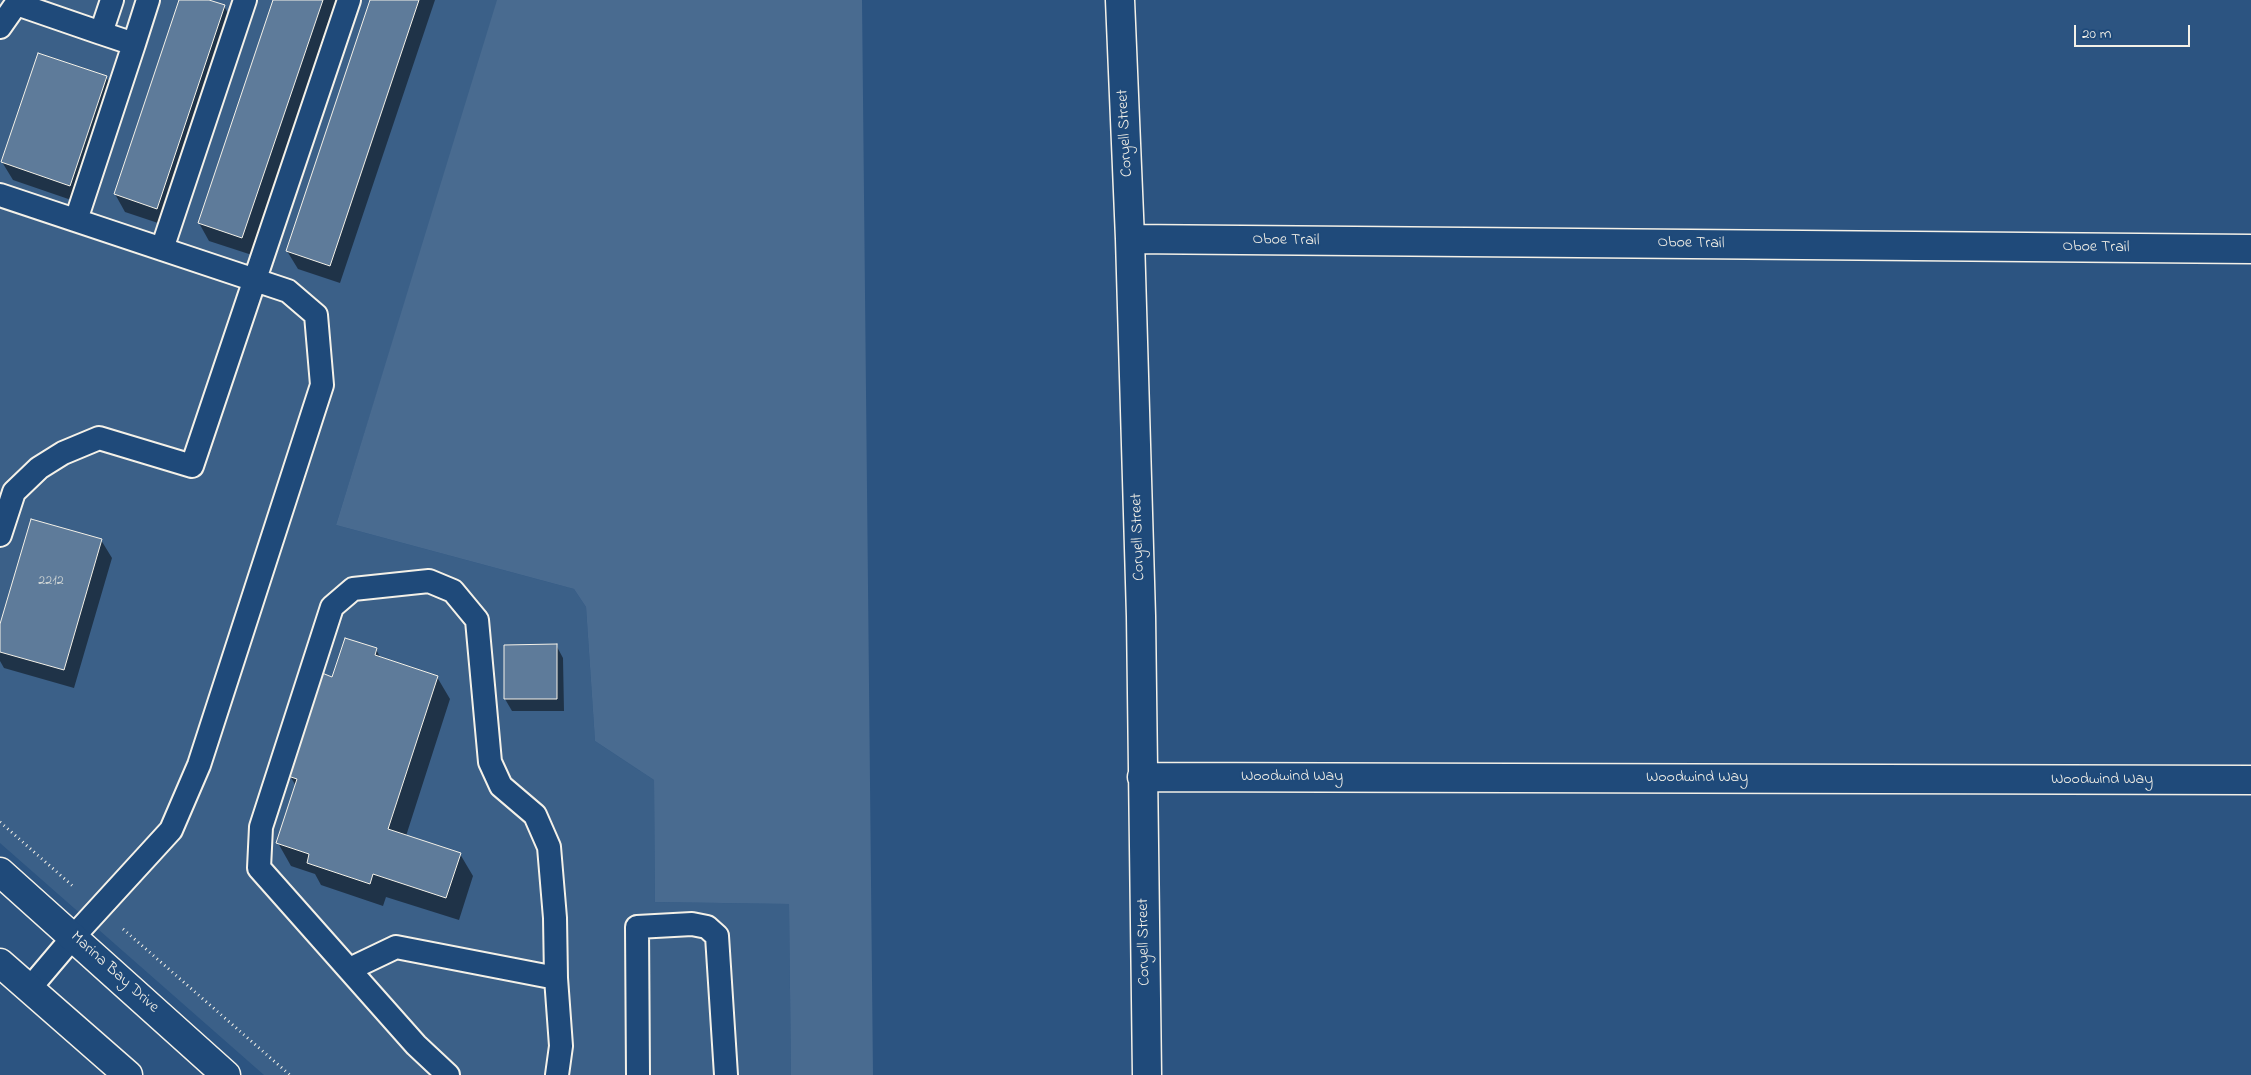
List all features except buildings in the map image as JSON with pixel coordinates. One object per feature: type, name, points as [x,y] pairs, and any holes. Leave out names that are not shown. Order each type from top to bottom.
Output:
[{"type":"street","name":"Coryell Street","points":[[1120,0],[1130,239],[1141,616],[1147,1075]]},
{"type":"street","name":"Oboe Trail","points":[[1130,239],[2251,250]]},
{"type":"street","name":"Woodwind Way","points":[[1142,777],[2251,780]]},
{"type":"street","name":"Marina Bay Drive","points":[[0,872],[74,936],[226,1075]]},
{"type":"street","points":[[0,963],[128,1075]]},
{"type":"lane","points":[[100,33],[112,0]]},
{"type":"lane","points":[[76,220],[148,0]]},
{"type":"lane","points":[[162,249],[245,0]]},
{"type":"lane","points":[[0,535],[14,492],[39,468],[63,453],[99,438],[192,466],[349,0]]},
{"type":"lane","points":[[0,28],[18,2],[134,44]]},
{"type":"lane","points":[[0,195],[288,291],[316,316],[322,385],[199,765],[171,830],[98,909],[30,988]]},
{"type":"lane","points":[[448,1075],[416,1045],[259,868],[261,827],[332,607],[353,588],[429,581],[453,591],[477,620],[490,762],[501,786],[535,815],[549,847],[555,918],[556,978],[561,1046],[557,1075]]},
{"type":"lane","points":[[638,1075],[637,927],[692,924],[707,927],[718,936],[726,1075]]},
{"type":"lane","points":[[350,969],[396,947],[556,978]]},
{"type":"path","points":[[0,822],[290,1075]]},
{"type":"shaded area","points":[[0,0],[499,0],[336,525],[574,589],[586,607],[595,741],[654,780],[655,902],[789,904],[791,1075],[264,1075],[0,843]]},
{"type":"shaded area","points":[[497,0],[862,0],[873,1075],[791,1075],[789,904],[655,902],[654,780],[595,741],[586,607],[574,589],[336,525]]}]
